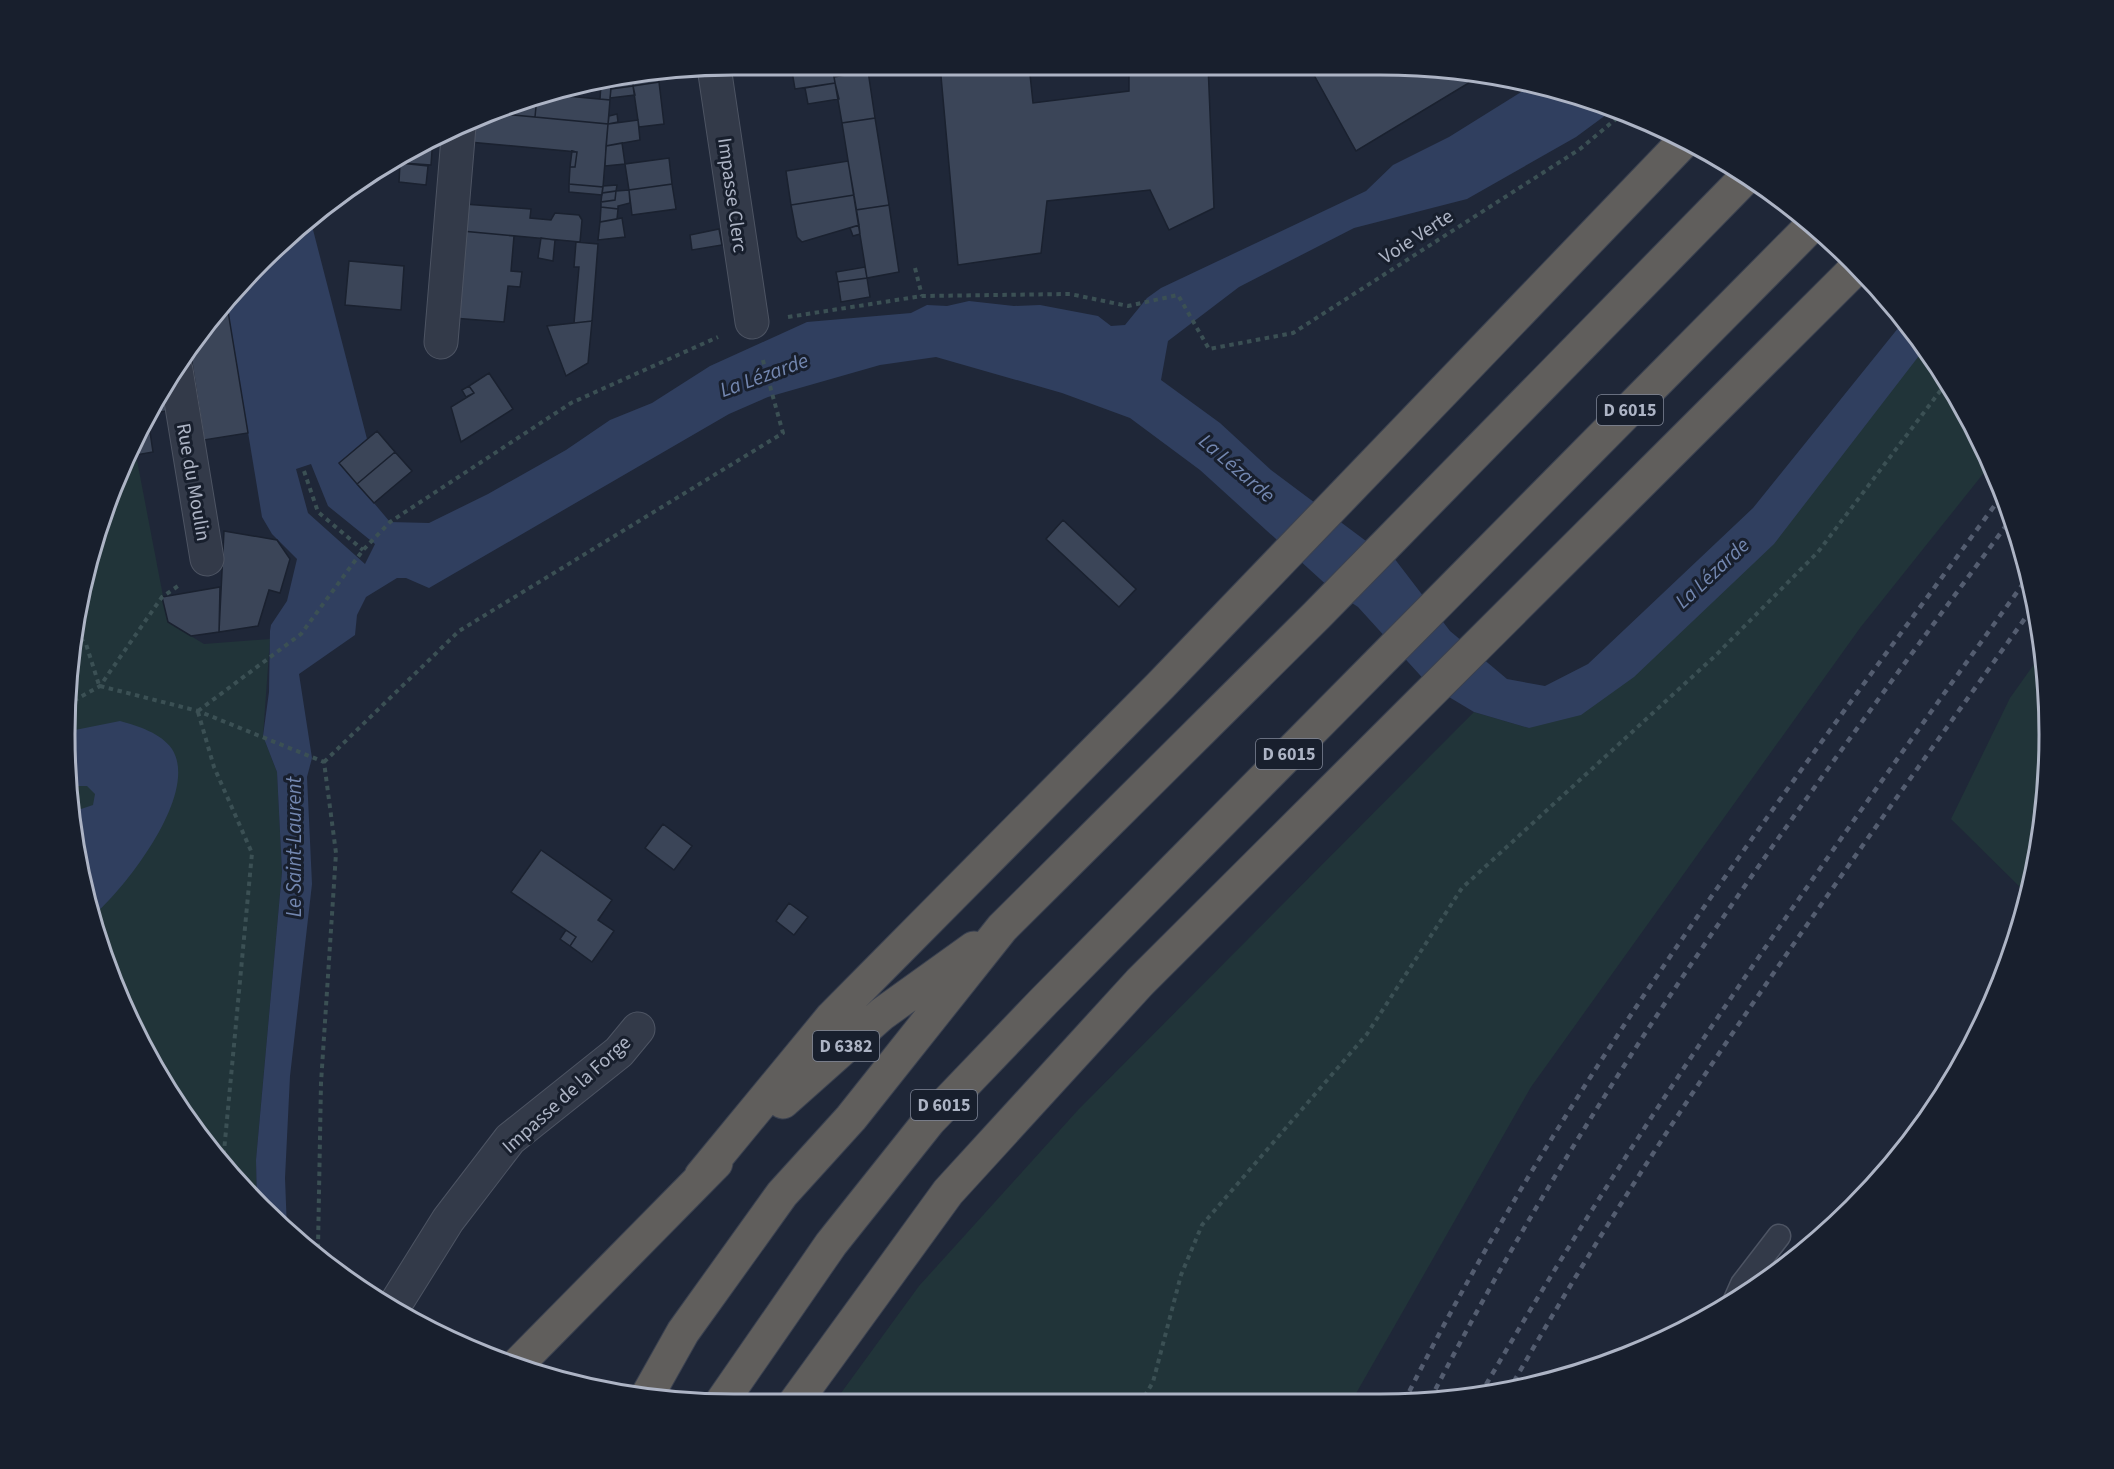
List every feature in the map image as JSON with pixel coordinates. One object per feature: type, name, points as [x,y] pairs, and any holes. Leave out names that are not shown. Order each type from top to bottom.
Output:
[{"type":"highway","points":[[701,1176],[832,1017],[1346,493],[1678,147]]},
{"type":"highway","name":"D 6015","points":[[651,1388],[683,1332],[782,1194],[851,1118],[1002,928],[1317,615],[1740,183]]},
{"type":"highway","name":"D 6015","points":[[727,1394],[831,1244],[929,1121],[1805,232]]},
{"type":"highway","points":[[801,1394],[948,1192],[1140,982],[1851,273]]},
{"type":"highway","name":"D 6382","points":[[523,1359],[701,1176],[882,1014],[1002,928]]},
{"type":"street","name":"Impasse Clerc","points":[[715,75],[752,322]]},
{"type":"street","points":[[441,342],[458,136]]},
{"type":"street","name":"Rue du Moulin","points":[[178,381],[207,559]]},
{"type":"street","name":"Impasse de la Forge","points":[[397,1301],[448,1220],[510,1139],[619,1052],[638,1029]]},
{"type":"lane","points":[[1741,1286],[1779,1236]]},
{"type":"path","name":"Voie Verte","points":[[1178,295],[1209,349],[1293,333],[1580,149],[1615,119]]},
{"type":"path","points":[[915,268],[922,296]]},
{"type":"path","points":[[324,762],[459,631],[783,432],[752,322]]},
{"type":"path","points":[[1146,1394],[1153,1382],[1181,1275],[1202,1225],[1367,1034],[1462,888],[1715,656],[1818,552],[1941,389]]},
{"type":"path","points":[[304,471],[318,512],[363,550]]},
{"type":"path","points":[[198,711],[301,634],[363,550],[390,522]]},
{"type":"path","points":[[76,700],[100,686],[162,597],[204,570],[207,559]]},
{"type":"path","points":[[82,640],[86,644],[100,686]]},
{"type":"path","points":[[100,686],[198,711],[324,762]]},
{"type":"path","points":[[198,711],[214,767],[252,853],[224,1151]]},
{"type":"path","points":[[318,1245],[321,1083],[336,853],[324,762]]},
{"type":"green space","points":[[1917,353],[1951,405],[1984,472],[1860,628],[1531,1087],[1356,1394],[840,1394],[919,1286],[1078,1110],[1474,712],[1529,728]]},
{"type":"green space","points":[[136,457],[168,622],[204,644],[270,639],[263,736],[277,772],[282,872],[256,1160],[257,1188],[211,1136],[163,1064],[125,987],[97,905],[88,863],[76,778],[76,691],[81,648],[97,564],[125,482]]},
{"type":"green space","points":[[2035,663],[2038,691],[2038,778],[2021,888],[1951,819],[2010,698]]},
{"type":"water","points":[[1523,91],[1550,97],[1605,115],[1576,137],[1467,199],[1354,228],[1239,287],[1168,341],[1161,380],[1220,423],[1271,470],[1374,547],[1394,558],[1450,631],[1507,679],[1545,686],[1588,664],[1753,508],[1898,328],[1919,356],[1774,544],[1634,677],[1581,715],[1529,728],[1474,712],[1429,685],[1358,607],[1331,589],[1200,470],[1130,418],[1062,393],[936,357],[880,365],[768,397],[729,414],[429,588],[406,578],[397,578],[366,597],[357,615],[355,635],[299,674],[312,758],[307,777],[312,884],[290,1076],[285,1178],[287,1218],[268,1201],[257,1188],[256,1160],[282,872],[277,772],[263,736],[269,692],[271,625],[287,601],[297,559],[272,534],[262,517],[228,313],[268,268],[313,228],[367,439],[340,463],[390,522],[429,523],[488,494],[566,450],[610,420],[652,403],[710,366],[807,322],[911,313],[927,305],[947,306],[969,301],[1014,306],[1040,305],[1098,316],[1111,326],[1125,325],[1147,298],[1161,288],[1366,191],[1393,165],[1449,137]],"holes":[[[311,464],[328,506],[375,544],[365,564],[308,513],[296,469]]]},
{"type":"water","points":[[120,721],[141,728],[167,743],[172,749],[178,768],[176,790],[156,838],[124,883],[99,911],[80,809],[93,805],[95,794],[87,786],[77,786],[75,730]]},
{"type":"building","points":[[793,75],[834,75],[835,83],[795,89]]},
{"type":"building","points":[[869,75],[875,118],[842,123],[834,77]]},
{"type":"building","points":[[941,75],[1030,75],[1033,103],[1129,91],[1129,75],[1208,75],[1214,208],[1169,230],[1150,190],[1047,201],[1041,253],[958,265]]},
{"type":"building","points":[[1314,75],[1423,76],[1471,82],[1356,151]]},
{"type":"building","points":[[659,80],[659,82],[633,86],[633,84]]},
{"type":"building","points":[[659,82],[664,124],[639,127],[633,86]]},
{"type":"building","points":[[835,83],[839,99],[808,104],[805,88]]},
{"type":"building","points":[[633,84],[633,86],[611,89],[611,87]]},
{"type":"building","points":[[633,86],[635,95],[610,98],[611,89]]},
{"type":"building","points":[[611,87],[610,100],[600,99],[601,89]]},
{"type":"building","points":[[564,97],[610,100],[608,124],[535,117],[536,106]]},
{"type":"building","points":[[536,106],[535,117],[510,115]]},
{"type":"building","points":[[617,114],[618,122],[608,124],[609,116]]},
{"type":"building","points":[[510,115],[608,124],[603,187],[569,184],[570,167],[575,167],[577,152],[469,142],[470,130]]},
{"type":"building","points":[[875,118],[889,205],[856,210],[842,123]]},
{"type":"building","points":[[638,120],[640,140],[606,146],[608,124]]},
{"type":"building","points":[[622,143],[625,164],[605,166],[606,146]]},
{"type":"building","points":[[432,149],[431,165],[405,163]]},
{"type":"building","points":[[572,151],[577,152],[575,167],[570,167]]},
{"type":"building","points":[[669,158],[672,184],[629,190],[625,164]]},
{"type":"building","points":[[848,161],[854,195],[791,205],[786,171]]},
{"type":"building","points":[[404,163],[428,166],[426,185],[399,182],[400,166]]},
{"type":"building","points":[[569,184],[603,187],[602,195],[569,192]]},
{"type":"building","points":[[672,184],[676,209],[632,215],[629,190]]},
{"type":"building","points":[[617,185],[616,191],[602,193],[603,186]]},
{"type":"building","points":[[629,190],[630,203],[618,206],[618,209],[601,207],[601,202],[615,200],[616,191]]},
{"type":"building","points":[[616,191],[615,200],[601,202],[602,193]]},
{"type":"building","points":[[854,195],[859,225],[802,242],[797,237],[791,205]]},
{"type":"building","points":[[464,204],[531,209],[530,218],[551,220],[555,213],[579,215],[582,220],[580,242],[462,231]]},
{"type":"building","points":[[889,205],[899,272],[867,278],[856,210]]},
{"type":"building","points":[[601,207],[618,209],[617,219],[600,222]]},
{"type":"building","points":[[622,218],[625,237],[598,240],[600,222]]},
{"type":"building","points":[[859,225],[860,234],[853,236],[850,228]]},
{"type":"building","points":[[719,229],[722,245],[692,250],[690,235]]},
{"type":"building","points":[[462,231],[514,236],[511,271],[522,272],[520,287],[508,286],[504,322],[453,318]]},
{"type":"building","points":[[541,238],[555,240],[553,261],[538,258]]},
{"type":"building","points":[[576,242],[598,244],[592,321],[574,323],[579,267],[574,267]]},
{"type":"building","points":[[349,261],[404,266],[401,310],[345,305]]},
{"type":"building","points":[[865,267],[867,278],[838,282],[836,272]]},
{"type":"building","points":[[867,278],[870,297],[841,302],[838,282]]},
{"type":"building","points":[[228,313],[248,433],[204,440],[192,360]]},
{"type":"building","points":[[592,321],[588,363],[566,376],[547,326]]},
{"type":"building","points":[[489,373],[513,409],[461,442],[451,407],[474,393],[469,386]]},
{"type":"building","points":[[469,386],[474,393],[466,397],[462,390]]},
{"type":"building","points":[[170,394],[173,410],[159,412]]},
{"type":"building","points":[[377,431],[395,452],[357,484],[339,463]]},
{"type":"building","points":[[149,432],[153,452],[138,455],[143,443]]},
{"type":"building","points":[[395,452],[412,471],[374,503],[357,484]]},
{"type":"building","points":[[1063,520],[1136,589],[1119,607],[1046,539]]},
{"type":"building","points":[[224,531],[277,540],[290,559],[280,593],[269,590],[258,626],[219,632]]},
{"type":"building","points":[[220,587],[219,632],[191,636],[168,622],[162,597]]},
{"type":"building","points":[[663,824],[692,846],[674,870],[645,848]]},
{"type":"building","points":[[541,850],[612,900],[598,920],[614,931],[592,962],[570,946],[576,937],[511,892]]},
{"type":"building","points":[[789,903],[808,917],[794,935],[776,921]]},
{"type":"building","points":[[566,930],[576,937],[570,946],[560,939]]},
{"type":"railway","points":[[1409,1393],[1468,1281],[1536,1164],[1609,1049],[1762,824],[1997,503]]},
{"type":"railway","points":[[1434,1392],[1493,1283],[1559,1169],[1629,1057],[1778,839],[2005,527]]},
{"type":"railway","points":[[1486,1385],[1608,1184],[1675,1081],[1814,878],[2022,586]]},
{"type":"railway","points":[[1515,1379],[1630,1189],[1695,1089],[1829,893],[2027,615]]},
{"type":"water label","name":"La Lézarde","points":[[764,375]]},
{"type":"water label","name":"La Lézarde","points":[[1237,468]]},
{"type":"water label","name":"La Lézarde","points":[[1712,573]]},
{"type":"water label","name":"Le Saint-Laurent","points":[[294,847]]}]
